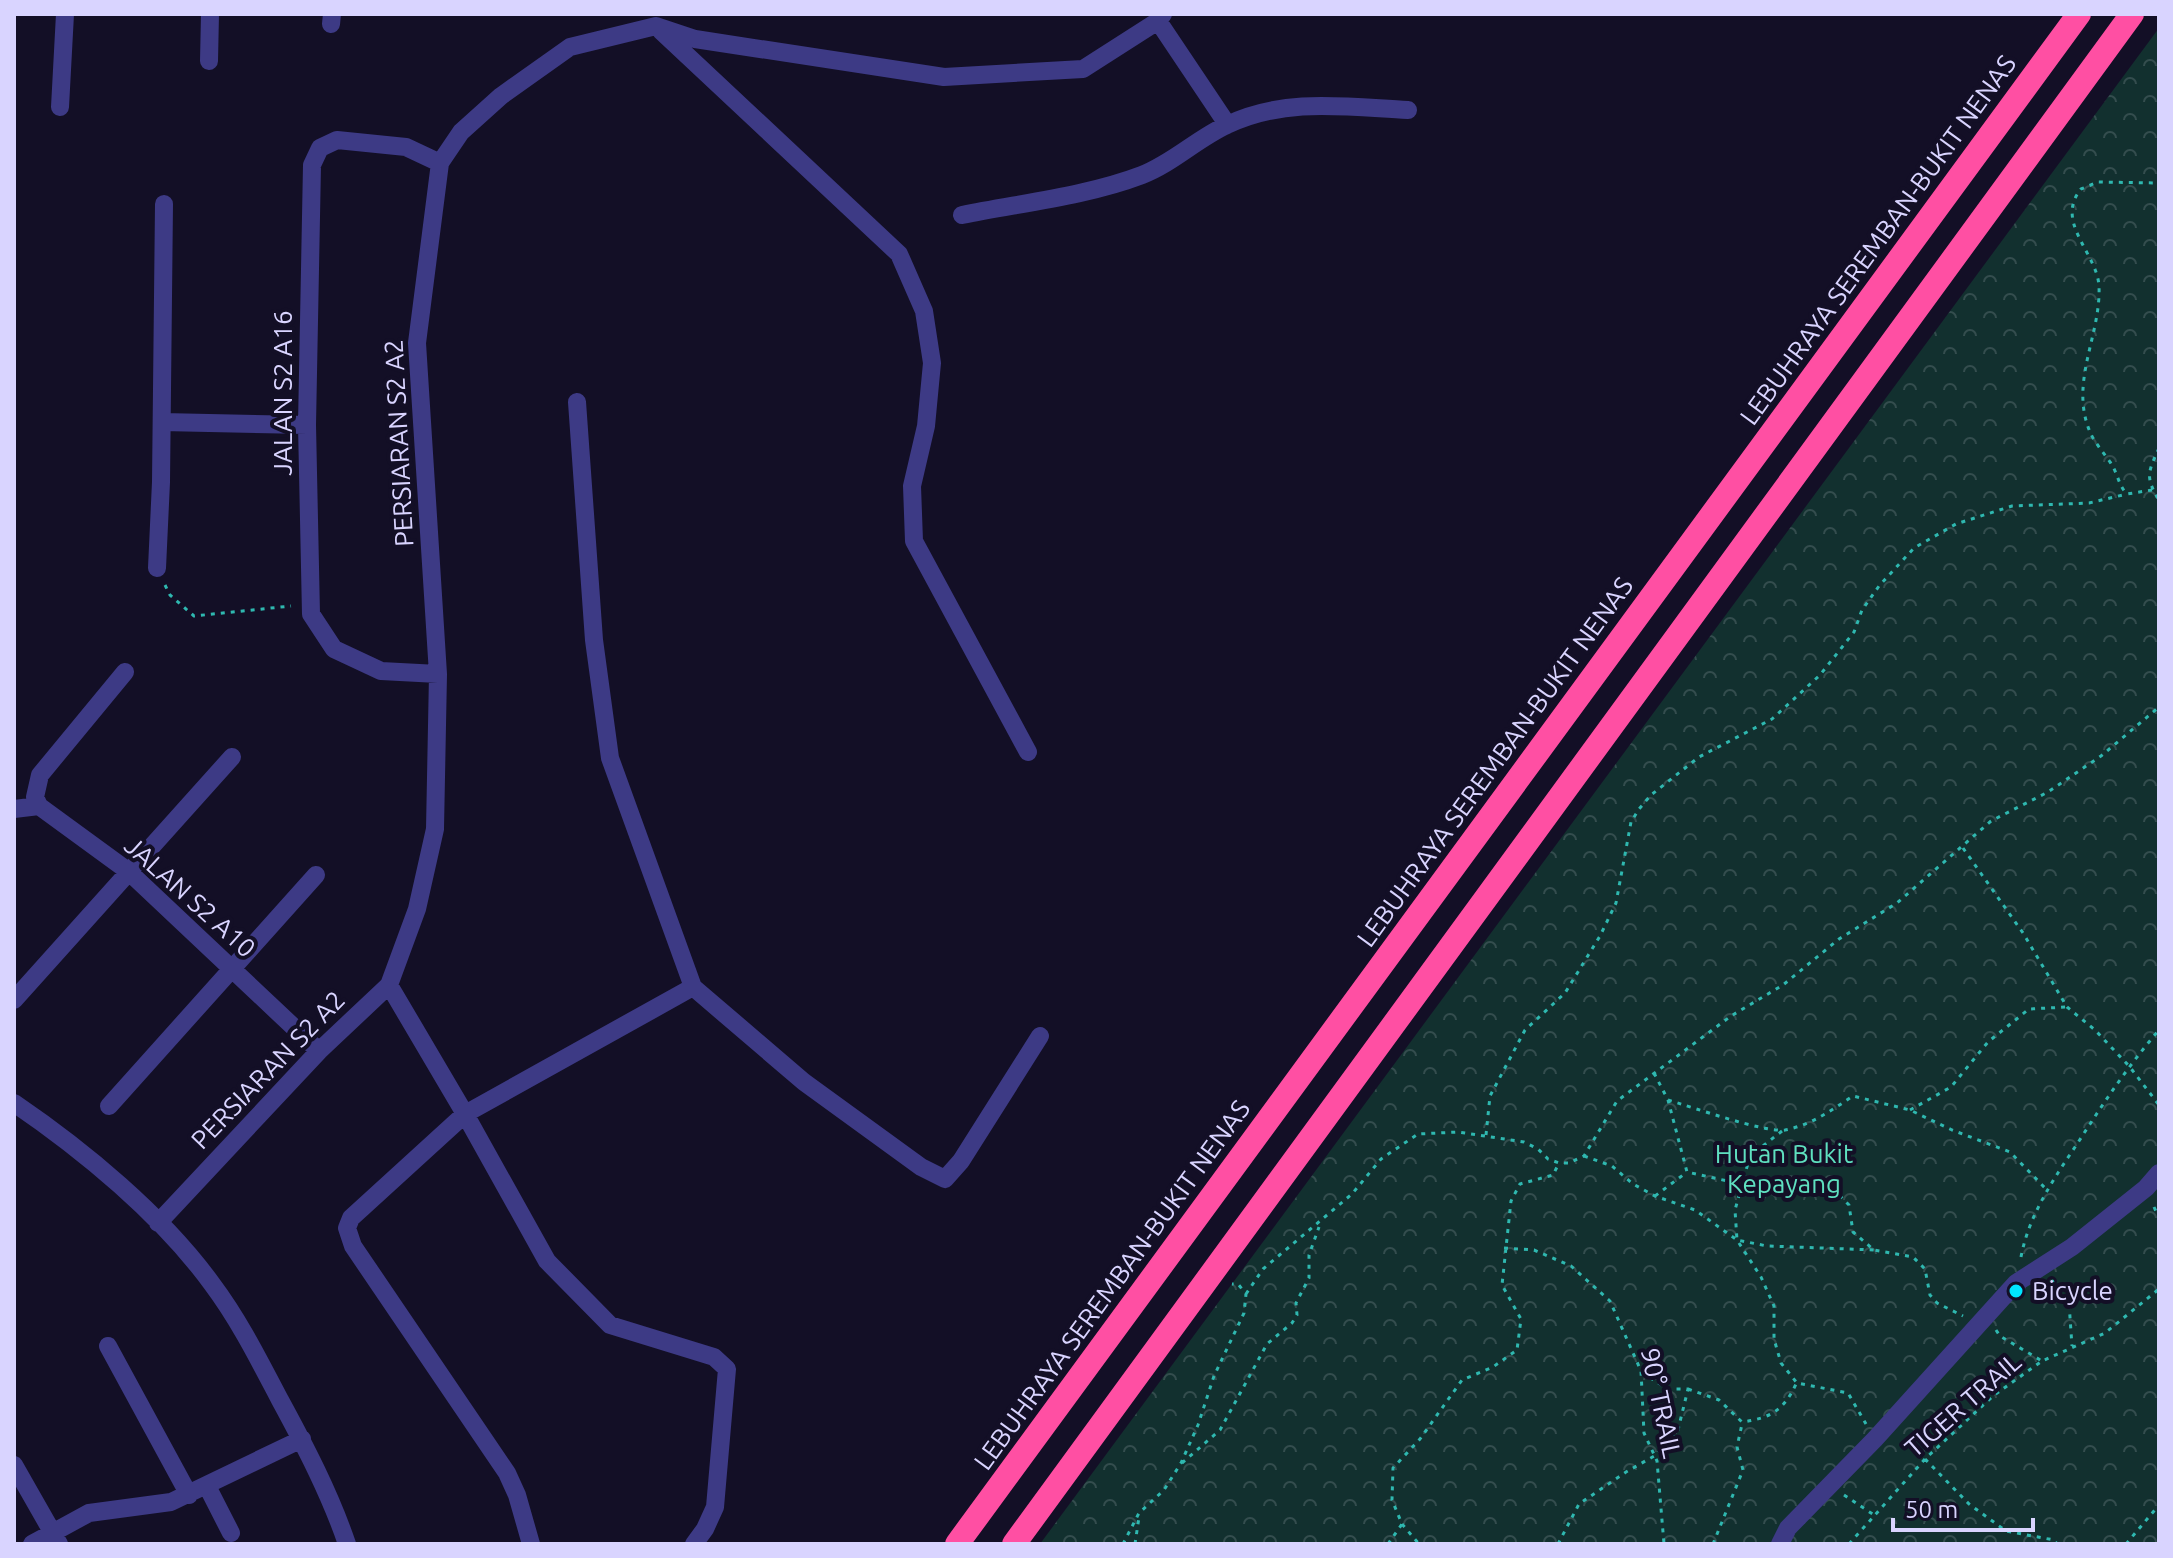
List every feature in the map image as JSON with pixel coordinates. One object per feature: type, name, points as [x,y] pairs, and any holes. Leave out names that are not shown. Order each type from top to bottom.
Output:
[{"type":"highway","name":"LEBUHRAYA SEREMBAN-BUKIT NENAS","points":[[957,1544],[2079,14]]},
{"type":"highway","points":[[1014,1544],[2132,14]]},
{"type":"street","points":[[60,107],[65,14]]},
{"type":"street","points":[[209,61],[210,14]]},
{"type":"street","points":[[656,26],[695,39],[944,77],[1083,69],[1160,17],[1227,124]]},
{"type":"street","points":[[656,26],[899,254],[924,311],[932,363],[926,426],[912,486],[914,541],[1028,752]]},
{"type":"street","name":"PERSIARAN S2 A2","points":[[158,1223],[319,1051],[389,985],[417,909],[435,829],[438,674],[417,343],[440,163],[461,132],[501,96],[570,47],[656,26]]},
{"type":"street","points":[[962,215],[1126,181],[1146,174],[1227,124],[1279,108],[1300,104],[1408,110]]},
{"type":"street","name":"JALAN S2 A16","points":[[438,674],[381,671],[334,649],[311,614],[307,425],[312,165],[320,148],[337,140],[406,147],[440,163]]},
{"type":"street","points":[[157,568],[164,204]]},
{"type":"street","points":[[577,402],[594,640],[610,758],[693,987],[804,1082],[921,1167],[945,1179],[961,1161],[1040,1036]]},
{"type":"street","points":[[162,422],[307,425]]},
{"type":"street","points":[[14,809],[39,806],[35,797],[40,775],[125,672]]},
{"type":"street","points":[[14,1000],[232,757]]},
{"type":"street","name":"JALAN S2 A10","points":[[39,806],[128,871],[319,1051]]},
{"type":"street","points":[[109,1106],[316,875]]},
{"type":"street","points":[[389,985],[547,1261],[610,1325],[714,1357],[727,1369],[715,1507],[694,1544]]},
{"type":"street","points":[[531,1544],[517,1495],[507,1473],[353,1246],[347,1228],[351,1218],[465,1114],[693,987]]},
{"type":"street","points":[[14,1103],[69,1141],[158,1223],[210,1281],[233,1314],[302,1439],[337,1513],[347,1544]]},
{"type":"street","points":[[1780,1544],[1788,1528],[1875,1439],[2016,1283],[2072,1247],[2159,1173]]},
{"type":"street","points":[[108,1346],[189,1495]]},
{"type":"street","points":[[32,1544],[56,1538],[89,1513],[171,1502],[189,1495],[302,1439]]},
{"type":"street","points":[[14,1465],[56,1538]]},
{"type":"street","points":[[207,1486],[231,1533]]},
{"type":"path","points":[[2127,494],[2121,488],[2114,467],[2090,433],[2081,397],[2099,288],[2097,270],[2073,227],[2072,210],[2081,189],[2098,182],[2159,183]]},
{"type":"path","points":[[2159,448],[2148,468],[2152,490],[2159,500]]},
{"type":"path","points":[[1486,1136],[1490,1096],[1525,1030],[1574,981],[1606,925],[1616,903],[1631,822],[1651,795],[1699,757],[1772,719],[1820,675],[1854,632],[1862,610],[1879,586],[1914,548],[1956,524],[2012,506],[2089,503],[2152,490]]},
{"type":"path","points":[[157,568],[170,595],[194,616],[311,604]]},
{"type":"path","points":[[1123,1544],[1139,1513],[1164,1490],[1181,1463],[1198,1425],[1214,1376],[1244,1313],[1246,1294],[1263,1269],[1352,1194],[1381,1159],[1418,1134],[1458,1132],[1524,1142],[1559,1163],[1569,1163],[1584,1156],[1617,1101],[1731,1016],[1783,985],[1839,939],[1897,903],[1991,821],[2048,792],[2101,756],[2159,707]]},
{"type":"path","points":[[1963,848],[2023,933],[2067,1007],[2095,1030],[2129,1066],[2159,1105]]},
{"type":"path","points":[[1910,1110],[1951,1087],[1988,1042],[2029,1009],[2067,1007]]},
{"type":"path","points":[[2016,1283],[2024,1238],[2047,1190],[2129,1066],[2159,1030]]},
{"type":"path","points":[[1654,1073],[1668,1100],[1687,1172]]},
{"type":"path","points":[[1737,1240],[1735,1210],[1750,1156],[1782,1131],[1813,1121],[1853,1096],[1910,1110],[2010,1152],[2047,1190]]},
{"type":"path","points":[[1668,1100],[1782,1131]]},
{"type":"path","points":[[1584,1156],[1612,1166],[1633,1184],[1655,1196],[1695,1210],[1737,1240],[1761,1277],[1774,1306],[1774,1339],[1781,1363],[1797,1383],[1848,1393],[1875,1439]]},
{"type":"path","points":[[1419,1544],[1402,1524],[1392,1500],[1393,1468],[1420,1439],[1462,1380],[1493,1367],[1517,1350],[1521,1319],[1502,1285],[1511,1201],[1520,1184],[1553,1175],[1559,1163]]},
{"type":"path","points":[[1655,1196],[1687,1172],[1742,1183],[1837,1193],[1849,1205],[1853,1232],[1874,1250]]},
{"type":"path","points":[[1181,1463],[1220,1430],[1267,1344],[1297,1315],[1296,1303],[1309,1278],[1309,1255],[1320,1223]]},
{"type":"path","points":[[1737,1240],[1767,1246],[1874,1250],[1913,1257],[1925,1269],[1930,1295],[1937,1303],[1982,1318],[2000,1336],[2042,1361]]},
{"type":"path","name":"90° TRAIL","points":[[1504,1248],[1534,1250],[1571,1266],[1610,1301],[1641,1371],[1644,1433],[1656,1455],[1664,1544]]},
{"type":"path","points":[[2042,1267],[2069,1303],[2072,1346]]},
{"type":"path","points":[[1223,1284],[1238,1284],[1246,1294]]},
{"type":"path","name":"TIGER TRAIL","points":[[1849,1544],[1925,1459],[1993,1396],[2042,1361],[2105,1333],[2159,1289]]},
{"type":"path","points":[[1641,1371],[1668,1389],[1688,1389],[1719,1400],[1742,1422]]},
{"type":"path","points":[[1742,1422],[1764,1419],[1788,1402],[1797,1383]]},
{"type":"path","points":[[1558,1544],[1579,1504],[1656,1455],[1677,1434],[1688,1389]]},
{"type":"path","points":[[1713,1544],[1743,1470],[1737,1447],[1742,1422]]},
{"type":"path","points":[[1925,1459],[1969,1504],[2006,1531],[2054,1540],[2057,1544]]},
{"type":"path","points":[[1828,1484],[1874,1515]]},
{"type":"path","points":[[2126,1544],[2159,1505]]},
{"type":"path","points":[[1135,1544],[1139,1513]]},
{"type":"path","points":[[1388,1544],[1402,1524]]},
{"type":"green space","name":"Hutan Bukit Kepayang","points":[[2159,28],[2159,1544],[1040,1544]]},
{"type":"place","name":"Bicycle","points":[[2016,1291]]}]
